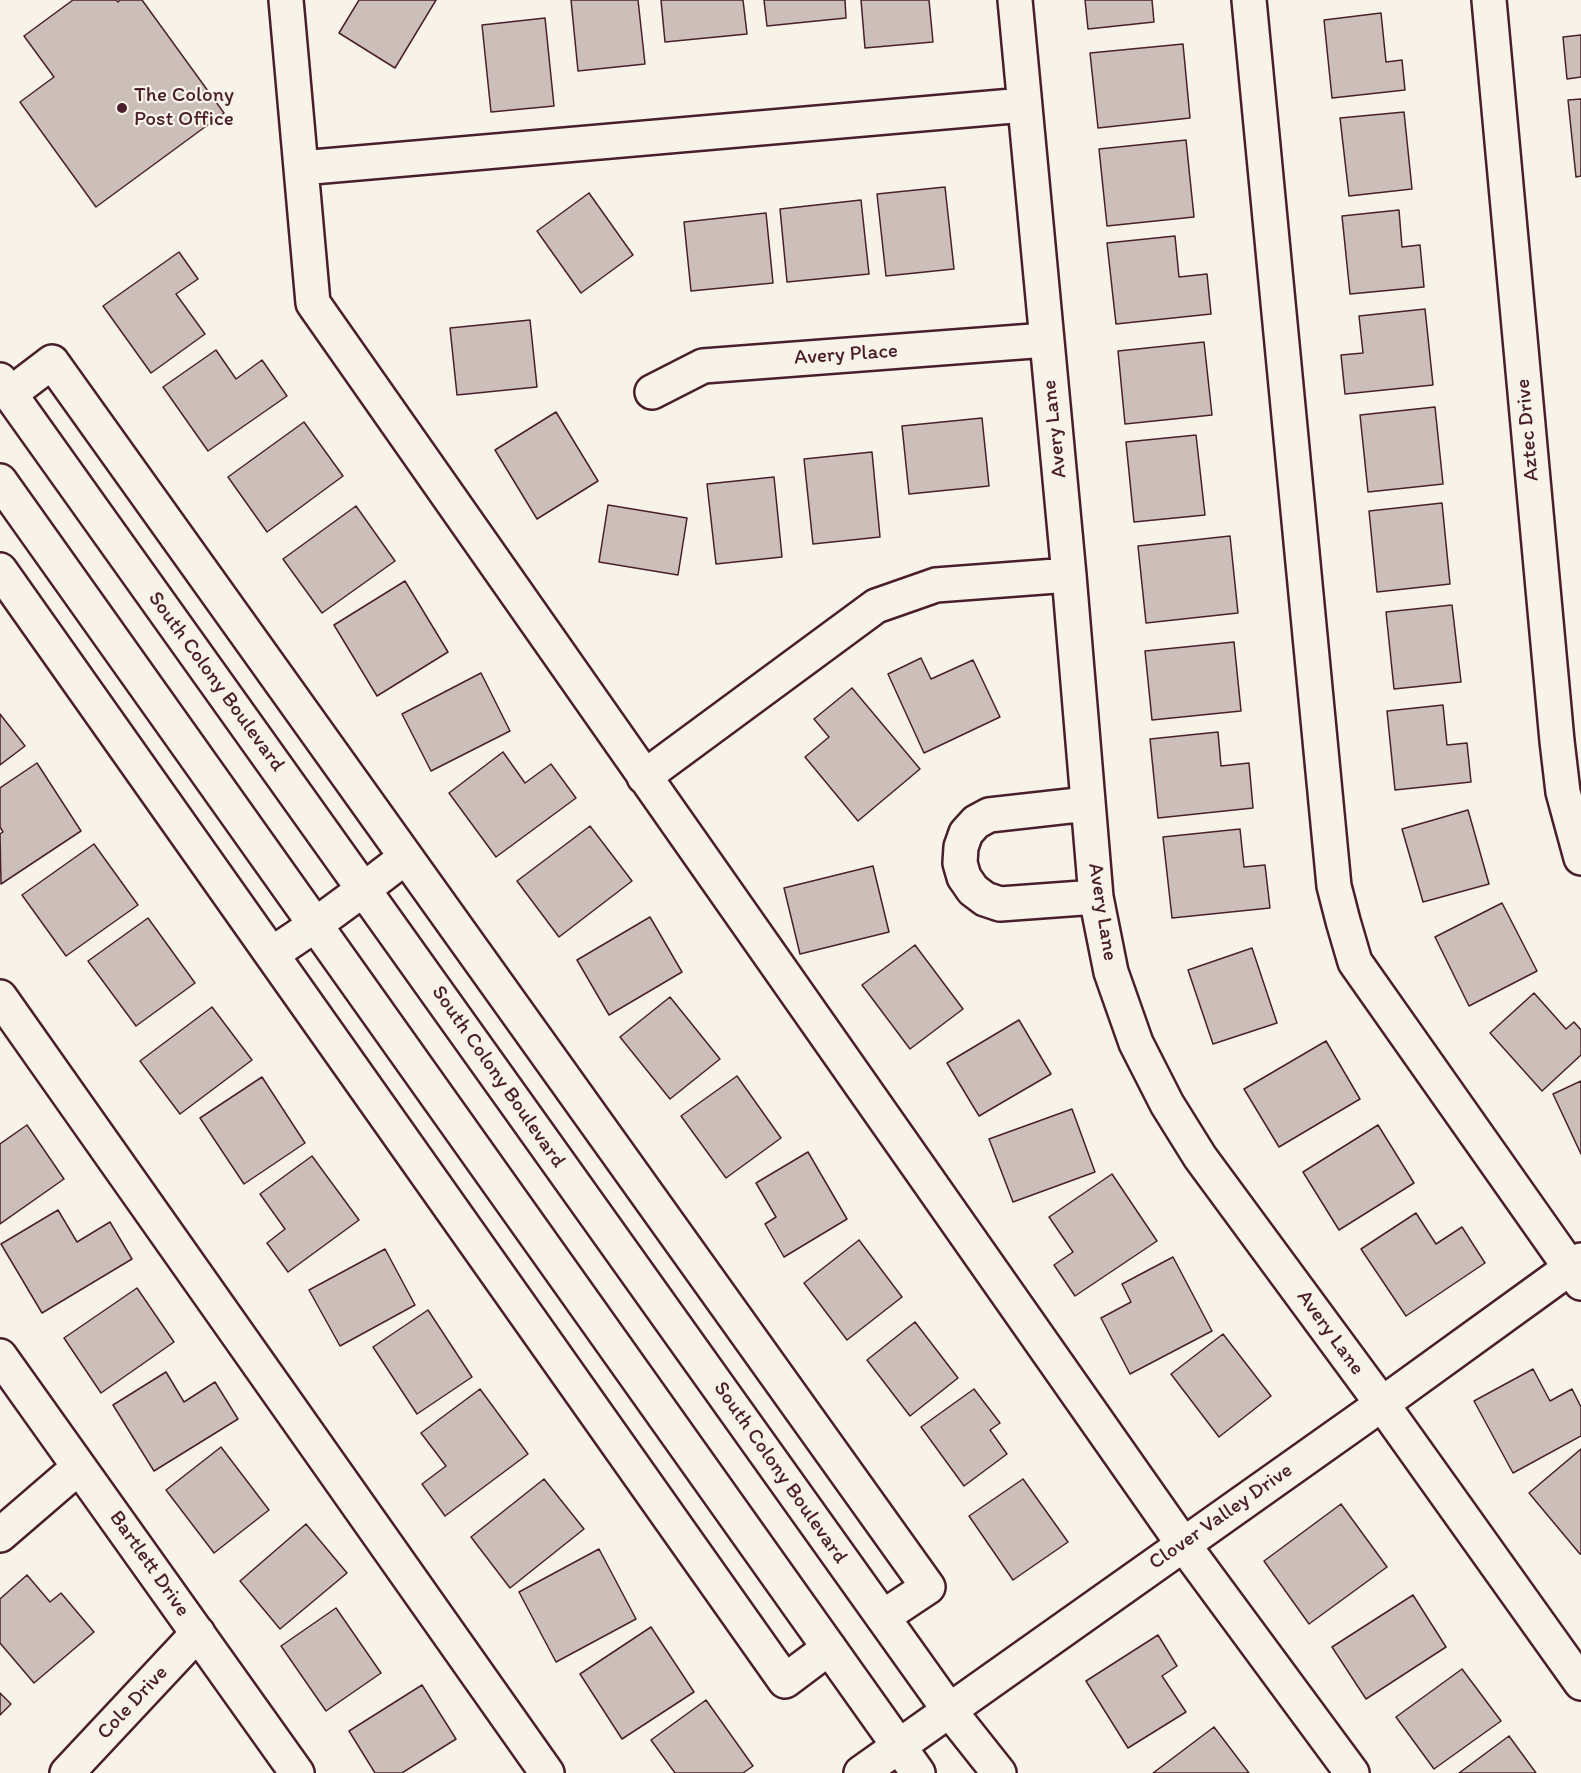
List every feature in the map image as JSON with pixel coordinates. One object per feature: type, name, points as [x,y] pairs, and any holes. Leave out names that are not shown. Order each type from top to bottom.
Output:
[{"type":"street","points":[[286,0],[313,303],[1183,1544],[1352,1773]]},
{"type":"street","name":"Avery Lane","points":[[1015,0],[1069,575],[1096,897],[1111,972],[1136,1042],[1167,1104],[1200,1157],[1382,1404],[1581,1683]]},
{"type":"street","points":[[1249,0],[1334,886],[1343,921],[1355,962],[1577,1270]]},
{"type":"street","name":"Aztec Drive","points":[[1489,0],[1557,741],[1563,792],[1581,858]]},
{"type":"street","points":[[301,168],[1024,105]]},
{"type":"street","name":"Avery Place","points":[[652,392],[703,366],[1046,340]]},
{"type":"street","points":[[5,387],[52,362],[928,1587],[883,1617]]},
{"type":"street","name":"South Colony Boulevard","points":[[5,387],[949,1710],[999,1773]]},
{"type":"street","points":[[0,481],[918,1773]]},
{"type":"street","points":[[0,570],[785,1681],[829,1648]]},
{"type":"street","points":[[644,777],[876,606],[936,585],[1069,575]]},
{"type":"street","points":[[1087,804],[989,815],[976,822],[966,833],[961,847],[960,863],[964,877],[973,890],[985,899],[1000,904],[1096,897]]},
{"type":"street","points":[[272,954],[406,857]]},
{"type":"street","points":[[0,997],[547,1773]]},
{"type":"street","name":"Clover Valley Drive","points":[[861,1773],[1382,1404],[1577,1270]]},
{"type":"street","name":"Bartlett Drive","points":[[0,1356],[297,1773]]},
{"type":"street","points":[[0,1535],[79,1467]]},
{"type":"street","name":"Cole Drive","points":[[67,1773],[198,1633]]},
{"type":"building","name":"The Colony Post Office","points":[[73,0],[116,0],[118,2],[120,0],[142,0],[224,113],[96,207],[20,102],[54,77],[24,36]]},
{"type":"building","points":[[359,0],[436,0],[395,68],[339,33]]},
{"type":"building","points":[[571,0],[638,0],[645,64],[578,71]]},
{"type":"building","points":[[661,0],[743,0],[747,34],[665,42]]},
{"type":"building","points":[[764,0],[845,0],[846,18],[767,26]]},
{"type":"building","points":[[861,0],[929,0],[933,42],[865,48]]},
{"type":"building","points":[[1085,0],[1152,0],[1154,22],[1088,29]]},
{"type":"building","points":[[1381,13],[1386,62],[1402,60],[1405,90],[1332,98],[1324,20]]},
{"type":"building","points":[[545,18],[554,106],[491,112],[482,25]]},
{"type":"building","points":[[1581,35],[1581,77],[1567,79],[1563,37]]},
{"type":"building","points":[[1183,44],[1190,118],[1098,128],[1090,53]]},
{"type":"building","points":[[1581,99],[1581,176],[1576,177],[1568,100]]},
{"type":"building","points":[[1404,112],[1412,189],[1349,196],[1340,118]]},
{"type":"building","points":[[1186,140],[1194,217],[1107,226],[1099,149]]},
{"type":"building","points":[[945,187],[954,269],[886,276],[877,194]]},
{"type":"building","points":[[589,193],[633,255],[581,293],[537,231]]},
{"type":"building","points":[[861,200],[869,274],[787,282],[780,209]]},
{"type":"building","points":[[1399,210],[1402,247],[1420,245],[1424,287],[1350,294],[1342,216]]},
{"type":"building","points":[[766,213],[773,283],[691,291],[684,222]]},
{"type":"building","points":[[1175,236],[1179,277],[1207,274],[1211,314],[1116,324],[1107,243]]},
{"type":"building","points":[[179,252],[198,279],[176,294],[205,334],[151,373],[103,306]]},
{"type":"building","points":[[1425,309],[1433,385],[1345,394],[1341,355],[1363,353],[1359,316]]},
{"type":"building","points":[[530,320],[537,387],[457,395],[450,328]]},
{"type":"building","points":[[1204,342],[1212,415],[1125,424],[1118,351]]},
{"type":"building","points":[[216,350],[236,379],[262,360],[287,396],[208,451],[163,387]]},
{"type":"building","points":[[1435,407],[1443,484],[1368,492],[1360,415]]},
{"type":"building","points":[[556,412],[598,481],[537,519],[495,450]]},
{"type":"building","points":[[982,418],[989,486],[909,494],[902,426]]},
{"type":"building","points":[[304,422],[343,476],[267,532],[228,477]]},
{"type":"building","points":[[1196,435],[1205,515],[1134,522],[1126,442]]},
{"type":"building","points":[[872,452],[880,537],[813,544],[804,459]]},
{"type":"building","points":[[774,477],[782,557],[716,564],[707,484]]},
{"type":"building","points":[[1442,503],[1450,584],[1377,592],[1369,511]]},
{"type":"building","points":[[608,505],[687,518],[678,575],[599,562]]},
{"type":"building","points":[[356,506],[395,561],[322,613],[283,559]]},
{"type":"building","points":[[1230,536],[1238,613],[1146,623],[1138,546]]},
{"type":"building","points":[[405,581],[448,652],[377,696],[334,625]]},
{"type":"building","points":[[1452,605],[1461,682],[1394,689],[1386,612]]},
{"type":"building","points":[[1234,642],[1241,711],[1152,720],[1145,651]]},
{"type":"building","points":[[921,658],[931,679],[973,660],[1000,717],[924,753],[888,674]]},
{"type":"building","points":[[481,673],[510,731],[431,771],[402,714]]},
{"type":"building","points":[[852,688],[920,769],[858,821],[805,757],[829,737],[814,719]]},
{"type":"building","points":[[1443,705],[1447,745],[1467,743],[1471,782],[1395,790],[1387,711]]},
{"type":"building","points":[[0,714],[25,746],[0,765]]},
{"type":"building","points":[[1218,732],[1221,766],[1249,763],[1253,808],[1158,818],[1150,739]]},
{"type":"building","points":[[503,752],[525,783],[551,764],[576,798],[496,857],[449,793]]},
{"type":"building","points":[[37,763],[81,831],[1,884],[0,834],[3,832],[0,827],[0,788]]},
{"type":"building","points":[[1468,810],[1489,884],[1423,902],[1402,829]]},
{"type":"building","points":[[590,826],[632,881],[559,937],[517,881]]},
{"type":"building","points":[[1240,829],[1244,867],[1265,865],[1270,908],[1172,918],[1163,837]]},
{"type":"building","points":[[94,844],[138,905],[66,956],[22,895]]},
{"type":"building","points":[[873,866],[889,932],[800,954],[784,888]]},
{"type":"building","points":[[1502,903],[1537,971],[1469,1006],[1435,937]]},
{"type":"building","points":[[650,917],[682,972],[609,1015],[577,960]]},
{"type":"building","points":[[148,918],[195,983],[136,1026],[88,961]]},
{"type":"building","points":[[915,945],[963,1009],[910,1049],[862,985]]},
{"type":"building","points":[[1252,948],[1277,1023],[1213,1044],[1188,970]]},
{"type":"building","points":[[1534,993],[1566,1029],[1574,1022],[1581,1030],[1581,1055],[1542,1091],[1490,1033]]},
{"type":"building","points":[[670,997],[720,1059],[670,1099],[620,1037]]},
{"type":"building","points":[[212,1007],[252,1060],[180,1114],[140,1061]]},
{"type":"building","points":[[1019,1020],[1051,1074],[979,1116],[947,1063]]},
{"type":"building","points":[[1326,1041],[1360,1099],[1279,1147],[1244,1089]]},
{"type":"building","points":[[737,1076],[781,1138],[726,1178],[681,1116]]},
{"type":"building","points":[[262,1077],[305,1143],[244,1184],[200,1118]]},
{"type":"building","points":[[1581,1081],[1581,1154],[1553,1094]]},
{"type":"building","points":[[1072,1109],[1095,1172],[1013,1202],[989,1139]]},
{"type":"building","points":[[27,1125],[64,1179],[0,1224],[0,1144]]},
{"type":"building","points":[[1378,1125],[1414,1183],[1339,1230],[1303,1172]]},
{"type":"building","points":[[808,1152],[847,1219],[784,1257],[765,1224],[776,1217],[756,1183]]},
{"type":"building","points":[[312,1156],[359,1220],[288,1272],[267,1243],[285,1229],[260,1194]]},
{"type":"building","points":[[1112,1174],[1157,1241],[1075,1296],[1054,1265],[1073,1252],[1049,1217]]},
{"type":"building","points":[[58,1210],[77,1242],[110,1222],[132,1259],[42,1313],[1,1244]]},
{"type":"building","points":[[1416,1213],[1436,1244],[1462,1227],[1485,1263],[1406,1316],[1361,1249]]},
{"type":"building","points":[[859,1240],[902,1297],[847,1340],[804,1283]]},
{"type":"building","points":[[385,1249],[415,1305],[340,1346],[309,1290]]},
{"type":"building","points":[[1173,1257],[1212,1331],[1130,1374],[1101,1318],[1131,1302],[1122,1284]]},
{"type":"building","points":[[137,1288],[174,1342],[101,1393],[64,1338]]},
{"type":"building","points":[[428,1310],[472,1377],[417,1414],[373,1347]]},
{"type":"building","points":[[915,1322],[958,1378],[910,1416],[867,1360]]},
{"type":"building","points":[[1223,1334],[1271,1396],[1219,1437],[1171,1374]]},
{"type":"building","points":[[1533,1369],[1550,1401],[1572,1389],[1581,1407],[1581,1436],[1513,1473],[1474,1401]]},
{"type":"building","points":[[166,1372],[184,1402],[215,1382],[238,1419],[154,1471],[113,1405]]},
{"type":"building","points":[[480,1389],[528,1454],[445,1516],[422,1484],[446,1466],[421,1433]]},
{"type":"building","points":[[974,1389],[1000,1423],[990,1430],[1007,1454],[964,1486],[921,1427]]},
{"type":"building","points":[[221,1447],[269,1510],[214,1553],[166,1490]]},
{"type":"building","points":[[1581,1449],[1581,1554],[1580,1554],[1529,1493]]},
{"type":"building","points":[[544,1479],[584,1529],[510,1588],[471,1537]]},
{"type":"building","points":[[1023,1479],[1068,1542],[1013,1580],[969,1516]]},
{"type":"building","points":[[1341,1504],[1387,1567],[1309,1624],[1264,1561]]},
{"type":"building","points":[[306,1524],[347,1573],[280,1629],[240,1581]]},
{"type":"building","points":[[599,1549],[636,1619],[556,1662],[519,1592]]},
{"type":"building","points":[[27,1575],[50,1602],[61,1593],[94,1632],[34,1683],[0,1643],[0,1599]]},
{"type":"building","points":[[1413,1595],[1446,1647],[1366,1699],[1332,1647]]},
{"type":"building","points":[[336,1608],[381,1673],[326,1711],[281,1646]]},
{"type":"building","points":[[651,1627],[694,1692],[622,1739],[580,1674]]},
{"type":"building","points":[[1158,1635],[1177,1666],[1162,1676],[1186,1712],[1128,1748],[1086,1681]]},
{"type":"building","points":[[1462,1669],[1501,1721],[1434,1769],[1396,1717]]},
{"type":"building","points":[[422,1685],[456,1739],[402,1773],[375,1773],[349,1731]]},
{"type":"building","points":[[0,1693],[11,1704],[0,1715]]},
{"type":"building","points":[[706,1700],[753,1766],[743,1773],[675,1773],[651,1740]]},
{"type":"building","points":[[1214,1727],[1249,1773],[1153,1773]]},
{"type":"building","points":[[1509,1736],[1536,1773],[1459,1773]]},
{"type":"place","name":"The Colony Post Office","points":[[122,108]]}]
